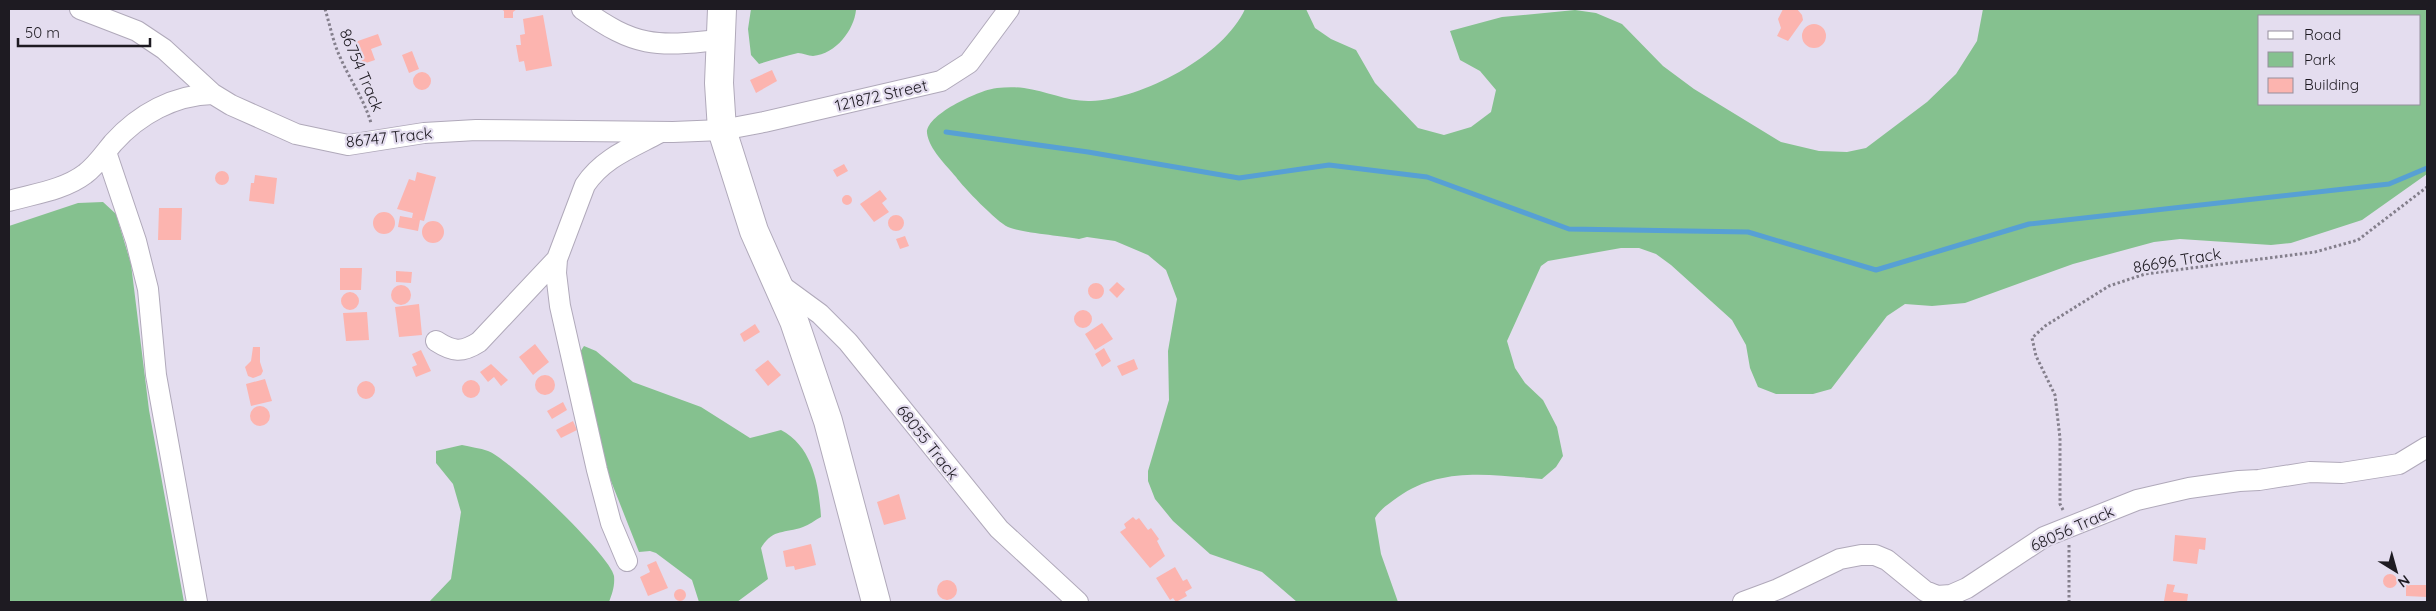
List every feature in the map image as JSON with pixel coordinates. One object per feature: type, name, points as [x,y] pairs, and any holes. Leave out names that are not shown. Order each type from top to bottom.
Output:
[{"type":"street","name":"86747 Track","points":[[80,9],[137,31],[164,49],[214,94],[231,105],[296,134],[348,145],[424,133],[476,130],[660,132],[722,130]]},
{"type":"street","points":[[582,9],[623,35],[647,43],[672,45],[719,40]]},
{"type":"street","points":[[722,9],[719,40],[722,130],[754,231],[810,366],[828,420],[876,602]]},
{"type":"street","name":"121872 Street","points":[[722,130],[941,81],[970,62],[1009,9]]},
{"type":"street","points":[[9,201],[56,188],[84,175],[132,124],[158,108],[194,95],[214,94]]},
{"type":"street","points":[[627,561],[611,523],[597,470],[560,306],[556,273],[557,259],[585,185],[592,175],[614,155],[660,132]]},
{"type":"street","points":[[106,152],[136,241],[148,289],[156,374],[196,602]]},
{"type":"street","points":[[436,341],[456,351],[467,350],[480,342],[557,259]]},
{"type":"street","name":"68055 Track","points":[[777,283],[820,314],[848,342],[998,529],[1078,602]]},
{"type":"street","name":"68056 Track","points":[[1743,602],[1778,589],[1840,559],[1861,555],[1875,555],[1887,560],[1925,591],[1936,596],[1951,595],[1967,588],[2044,537],[2069,526],[2094,519],[2137,500],[2190,488],[2310,472],[2342,473],[2399,464],[2427,447]]},
{"type":"path","name":"86754 Track","points":[[325,9],[339,55],[353,85],[364,102],[376,142]]},
{"type":"path","name":"86696 Track","points":[[2069,526],[2060,504],[2060,438],[2054,395],[2036,356],[2032,338],[2045,326],[2109,286],[2145,274],[2315,252],[2358,240],[2427,187]]},
{"type":"path","points":[[2069,526],[2069,602]]},
{"type":"green space","points":[[751,9],[856,10],[855,18],[848,33],[829,51],[813,56],[798,53],[759,64],[751,55],[748,29]]},
{"type":"green space","points":[[1245,9],[1306,9],[1315,28],[1331,39],[1356,50],[1375,83],[1418,128],[1444,135],[1471,127],[1491,112],[1496,90],[1480,71],[1460,60],[1450,31],[1502,17],[1575,10],[1596,13],[1622,24],[1663,66],[1694,89],[1781,142],[1819,151],[1847,152],[1866,148],[1927,102],[1956,74],[1977,41],[1983,9],[2427,9],[2427,174],[2362,220],[2291,243],[2271,245],[2180,239],[2154,242],[2073,264],[1965,303],[1932,306],[1905,304],[1887,316],[1831,389],[1813,394],[1776,394],[1758,387],[1750,368],[1746,345],[1732,320],[1671,265],[1656,254],[1639,248],[1621,248],[1548,261],[1541,266],[1507,341],[1515,368],[1525,383],[1543,400],[1557,427],[1563,456],[1556,467],[1542,479],[1467,475],[1449,477],[1414,487],[1385,506],[1375,518],[1381,554],[1398,602],[1297,602],[1262,572],[1210,554],[1173,521],[1155,499],[1148,481],[1148,471],[1169,400],[1168,351],[1177,299],[1166,270],[1148,255],[1115,241],[1032,233],[1008,227],[989,212],[960,182],[934,151],[927,133],[929,126],[935,118],[945,111],[968,98],[990,89],[1004,87],[1024,88],[1082,101],[1111,98],[1134,92],[1179,72],[1219,43],[1234,26]]},
{"type":"green space","points":[[103,202],[116,214],[131,264],[149,410],[184,602],[9,602],[9,226],[78,203]]},
{"type":"green space","points":[[584,346],[596,351],[633,382],[701,407],[750,438],[781,430],[792,437],[807,456],[816,479],[821,517],[803,527],[775,534],[765,542],[761,548],[768,579],[737,602],[699,602],[692,580],[656,553],[650,551],[639,552],[607,471],[580,352]]},
{"type":"green space","points":[[462,445],[488,451],[516,471],[536,488],[596,549],[609,565],[614,576],[614,587],[609,602],[429,602],[451,579],[461,512],[453,484],[436,463],[436,451]]},
{"type":"building","points":[[501,9],[517,9],[513,12],[513,18],[504,18],[504,11]]},
{"type":"building","points":[[1783,9],[1797,9],[1802,15],[1803,20],[1788,41],[1777,36],[1781,28],[1778,19]]},
{"type":"building","points":[[543,15],[552,66],[526,71],[524,61],[519,62],[516,45],[521,45],[520,35],[525,34],[523,19]]},
{"type":"building","points":[[1814,24],[1822,28],[1826,36],[1822,44],[1814,48],[1806,44],[1802,36],[1806,28]]},
{"type":"building","points":[[378,34],[382,45],[371,49],[375,60],[363,64],[355,42]]},
{"type":"building","points":[[412,51],[419,69],[409,73],[402,55]]},
{"type":"building","points":[[772,70],[777,81],[756,93],[750,80]]},
{"type":"building","points":[[422,72],[428,75],[431,81],[428,87],[422,90],[416,87],[413,81],[416,75]]},
{"type":"building","points":[[844,164],[848,171],[837,177],[833,170]]},
{"type":"building","points":[[219,171],[225,171],[229,178],[225,185],[219,185],[215,181],[215,175]]},
{"type":"building","points":[[417,172],[436,177],[424,221],[420,220],[418,231],[398,227],[400,216],[417,219],[412,218],[413,213],[397,209],[409,179],[415,181]]},
{"type":"building","points":[[255,175],[277,178],[274,204],[249,201],[251,183],[254,183]]},
{"type":"building","points":[[880,190],[887,199],[882,203],[889,212],[874,222],[860,204]]},
{"type":"building","points":[[845,195],[849,195],[852,200],[851,204],[845,205],[842,202],[842,198]]},
{"type":"building","points":[[159,208],[182,208],[181,240],[158,240]]},
{"type":"building","points":[[384,212],[392,215],[395,223],[392,231],[384,234],[376,231],[373,223],[376,215]]},
{"type":"building","points":[[896,215],[902,217],[904,223],[902,229],[896,231],[890,229],[888,223],[890,217]]},
{"type":"building","points":[[429,221],[437,221],[444,228],[444,236],[437,243],[429,243],[422,236],[422,228]]},
{"type":"building","points":[[905,236],[909,246],[900,249],[896,239]]},
{"type":"building","points":[[340,268],[362,268],[361,290],[340,290]]},
{"type":"building","points":[[396,271],[412,272],[411,283],[396,282]]},
{"type":"building","points":[[1117,282],[1125,289],[1117,298],[1109,290]]},
{"type":"building","points":[[1096,283],[1104,291],[1096,299],[1088,291]]},
{"type":"building","points":[[401,285],[408,288],[411,295],[408,302],[401,305],[394,302],[391,295],[394,288]]},
{"type":"building","points":[[346,292],[354,292],[359,297],[357,308],[346,310],[341,305],[341,297]]},
{"type":"building","points":[[419,304],[422,335],[399,337],[395,307]]},
{"type":"building","points":[[1083,310],[1089,313],[1092,319],[1089,325],[1083,328],[1077,325],[1074,319],[1077,313]]},
{"type":"building","points":[[367,312],[369,340],[346,341],[343,313]]},
{"type":"building","points":[[1102,323],[1113,339],[1095,350],[1085,334]]},
{"type":"building","points":[[755,324],[760,332],[744,342],[740,334]]},
{"type":"building","points":[[535,344],[549,362],[533,375],[519,357]]},
{"type":"building","points":[[253,347],[260,347],[260,362],[263,371],[261,375],[253,378],[248,376],[245,367],[251,361]]},
{"type":"building","points":[[1104,348],[1111,361],[1102,367],[1095,354]]},
{"type":"building","points":[[421,350],[431,371],[416,377],[412,367],[417,365],[412,354]]},
{"type":"building","points":[[1134,359],[1138,369],[1122,376],[1117,366]]},
{"type":"building","points":[[768,360],[781,375],[768,386],[755,370]]},
{"type":"building","points":[[491,364],[508,380],[501,386],[494,377],[488,382],[480,372]]},
{"type":"building","points":[[545,375],[552,378],[555,385],[552,392],[545,395],[538,392],[535,385],[538,378]]},
{"type":"building","points":[[265,379],[272,401],[251,406],[246,384]]},
{"type":"building","points":[[471,380],[477,383],[480,389],[477,395],[471,398],[465,395],[462,389],[465,383]]},
{"type":"building","points":[[366,381],[372,384],[375,390],[372,396],[366,399],[360,396],[357,390],[360,384]]},
{"type":"building","points":[[563,402],[567,410],[552,419],[547,411]]},
{"type":"building","points":[[256,406],[264,406],[270,412],[270,420],[264,426],[256,426],[250,420],[250,412]]},
{"type":"building","points":[[573,421],[577,430],[561,438],[556,430]]},
{"type":"building","points":[[899,494],[906,519],[884,525],[877,502]]},
{"type":"building","points":[[1133,517],[1136,520],[1139,518],[1148,530],[1151,528],[1159,539],[1157,541],[1165,556],[1150,568],[1120,532],[1126,528],[1124,524]]},
{"type":"building","points":[[2175,535],[2206,538],[2205,550],[2199,549],[2197,564],[2173,561]]},
{"type":"building","points":[[811,544],[816,565],[795,570],[794,566],[786,567],[783,551]]},
{"type":"building","points":[[656,561],[668,588],[648,596],[640,577],[650,572],[647,565]]},
{"type":"building","points":[[1175,567],[1183,581],[1187,579],[1192,588],[1185,592],[1187,596],[1176,602],[1173,598],[1170,600],[1156,578]]},
{"type":"building","points":[[2390,574],[2395,576],[2397,581],[2395,586],[2390,588],[2385,586],[2383,581],[2385,576]]},
{"type":"building","points":[[947,580],[954,583],[957,590],[954,597],[947,600],[940,597],[937,590],[940,583]]},
{"type":"building","points":[[2167,584],[2175,585],[2173,592],[2188,594],[2187,602],[2164,601]]},
{"type":"building","points":[[2406,585],[2427,585],[2427,597],[2406,596]]},
{"type":"building","points":[[678,589],[682,589],[686,595],[682,601],[678,601],[674,597],[674,593]]},
{"type":"waterway","points":[[946,132],[1088,152],[1239,178],[1329,165],[1427,177],[1569,229],[1748,232],[1876,270],[2029,224],[2389,184],[2427,168]]}]
